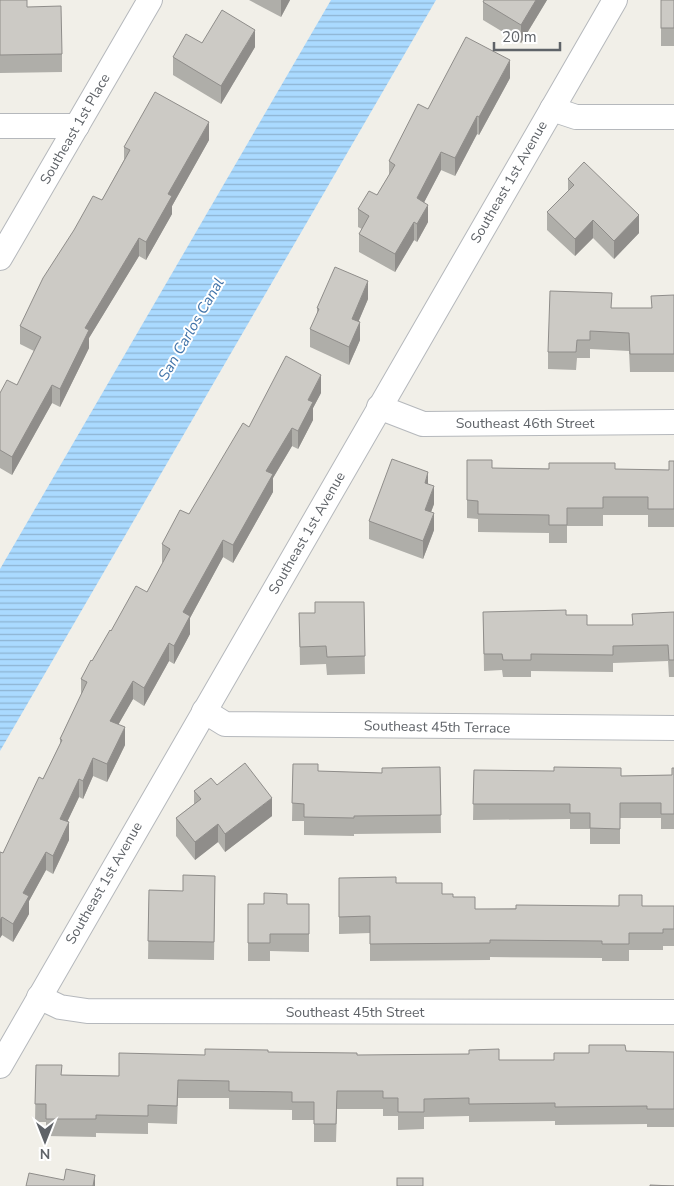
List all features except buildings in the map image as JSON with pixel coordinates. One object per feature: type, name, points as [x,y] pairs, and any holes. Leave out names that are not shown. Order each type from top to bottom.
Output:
[{"type":"street","name":"Southeast 1st Place","points":[[0,258],[150,0]]},
{"type":"street","name":"Southeast 1st Avenue","points":[[0,1066],[615,0]]},
{"type":"street","points":[[552,109],[576,117],[674,118]]},
{"type":"street","points":[[0,126],[77,126]]},
{"type":"street","name":"Southeast 46th Street","points":[[379,407],[423,424],[674,422]]},
{"type":"street","name":"Southeast 45th Terrace","points":[[204,711],[225,724],[674,728]]},
{"type":"street","name":"Southeast 45th Street","points":[[39,996],[60,1007],[87,1011],[674,1012]]},
{"type":"water","name":"San Carlos Canal","points":[[331,0],[436,0],[0,751],[0,569]]}]
